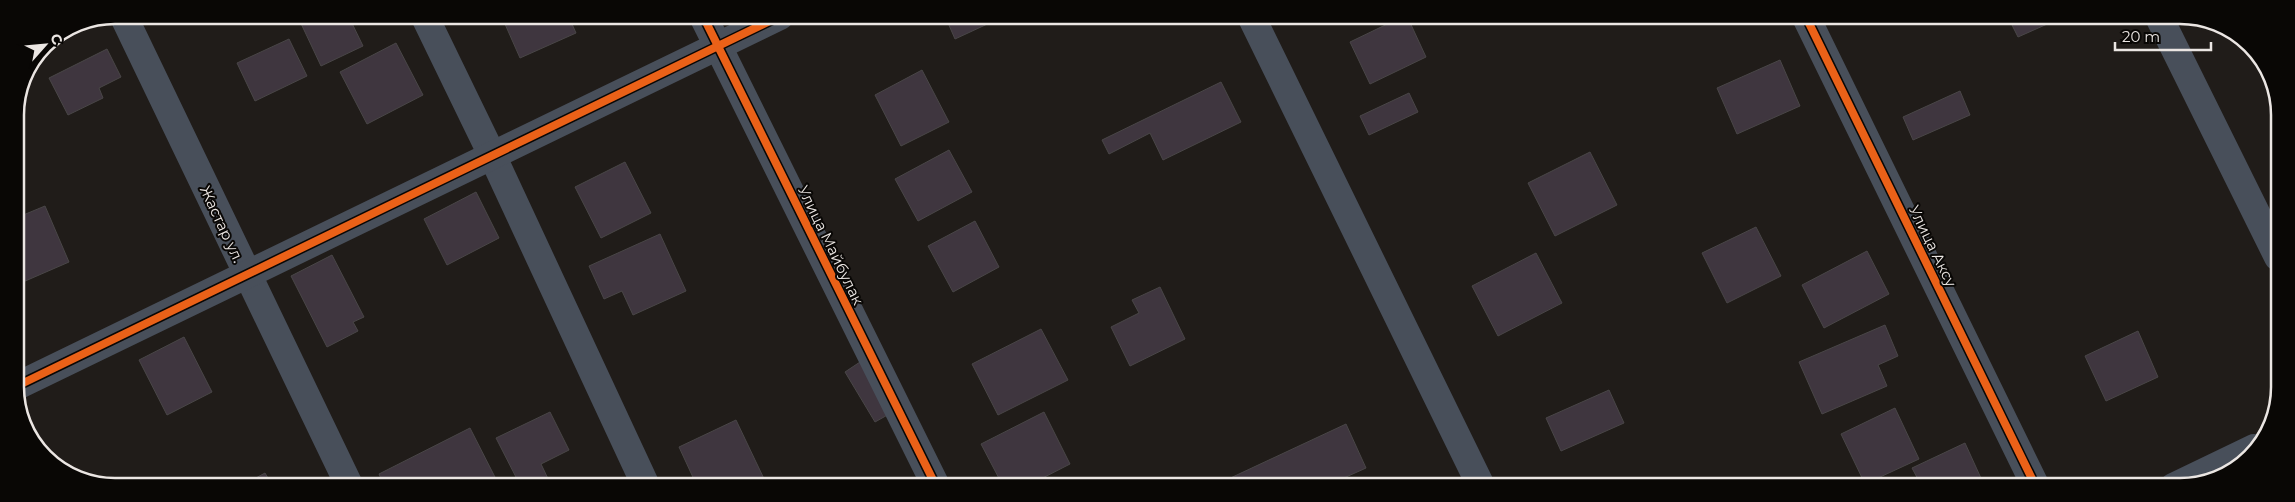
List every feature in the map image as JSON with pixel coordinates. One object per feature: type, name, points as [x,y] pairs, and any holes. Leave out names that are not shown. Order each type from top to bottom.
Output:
[{"type":"street","name":"Жастар ул.","points":[[127,24],[346,478]]},
{"type":"street","points":[[428,24],[492,155],[642,478]]},
{"type":"street","name":"Улица Майбулак","points":[[707,24],[932,478]]},
{"type":"street","points":[[24,383],[763,24]]},
{"type":"street","points":[[1255,24],[1477,478]]},
{"type":"street","name":"Улица Аксу","points":[[1810,24],[2032,478]]},
{"type":"street","points":[[2163,24],[2271,243]]},
{"type":"street","points":[[2193,477],[2242,454]]},
{"type":"building","points":[[301,24],[352,24],[363,46],[321,66]]},
{"type":"building","points":[[505,24],[572,24],[576,33],[520,58]]},
{"type":"building","points":[[948,24],[987,24],[955,39]]},
{"type":"building","points":[[1387,24],[1411,24],[1426,57],[1370,84],[1350,42]]},
{"type":"building","points":[[2012,24],[2047,24],[2018,37]]},
{"type":"building","points":[[289,39],[307,76],[255,101],[237,63]]},
{"type":"building","points":[[396,43],[423,95],[367,124],[340,72]]},
{"type":"building","points":[[107,49],[121,77],[99,88],[103,98],[68,115],[49,78]]},
{"type":"building","points":[[1780,60],[1800,106],[1737,134],[1717,88]]},
{"type":"building","points":[[922,70],[949,122],[901,146],[875,95]]},
{"type":"building","points":[[1221,82],[1241,122],[1163,160],[1150,133],[1109,154],[1102,140]]},
{"type":"building","points":[[1960,91],[1970,115],[1913,140],[1903,117]]},
{"type":"building","points":[[1409,93],[1418,112],[1369,135],[1360,116]]},
{"type":"building","points":[[949,150],[972,192],[918,221],[895,179]]},
{"type":"building","points":[[1590,152],[1617,205],[1555,236],[1528,183]]},
{"type":"building","points":[[625,162],[651,213],[601,238],[575,187]]},
{"type":"building","points":[[476,192],[499,238],[447,265],[424,219]]},
{"type":"building","points":[[45,206],[69,262],[24,282],[24,215]]},
{"type":"building","points":[[975,221],[999,267],[953,292],[928,246]]},
{"type":"building","points":[[1756,227],[1781,276],[1727,303],[1702,253]]},
{"type":"building","points":[[660,234],[686,291],[633,315],[622,291],[604,299],[589,266]]},
{"type":"building","points":[[1867,251],[1889,294],[1824,328],[1802,285]]},
{"type":"building","points":[[1536,253],[1562,303],[1498,336],[1472,286]]},
{"type":"building","points":[[332,255],[364,317],[353,322],[358,331],[327,347],[291,276]]},
{"type":"building","points":[[1160,287],[1185,339],[1130,366],[1111,327],[1139,313],[1132,300]]},
{"type":"building","points":[[1885,325],[1898,356],[1878,365],[1887,386],[1822,414],[1799,362]]},
{"type":"building","points":[[1041,329],[1068,380],[998,415],[972,364]]},
{"type":"building","points":[[2138,331],[2158,377],[2106,401],[2085,356]]},
{"type":"building","points":[[184,337],[212,392],[167,415],[139,360]]},
{"type":"building","points":[[860,362],[891,413],[875,422],[845,372]]},
{"type":"building","points":[[1609,390],[1624,423],[1561,451],[1546,418]]},
{"type":"building","points":[[1895,408],[1919,459],[1878,478],[1862,478],[1841,434]]},
{"type":"building","points":[[550,412],[569,450],[541,464],[548,478],[516,478],[496,438]]},
{"type":"building","points":[[1044,412],[1070,464],[1043,478],[999,478],[981,444]]},
{"type":"building","points":[[736,420],[764,478],[693,478],[679,447]]},
{"type":"building","points":[[1346,424],[1366,468],[1344,478],[1230,478]]},
{"type":"building","points":[[470,428],[495,478],[381,478],[379,474]]},
{"type":"building","points":[[1965,443],[1981,478],[1917,478],[1912,468]]},
{"type":"building","points":[[265,473],[268,478],[256,478]]},
{"type":"cycle path","points":[[707,24],[932,478]]},
{"type":"cycle path","points":[[24,383],[764,24]]},
{"type":"cycle path","points":[[1809,24],[2032,478]]}]
